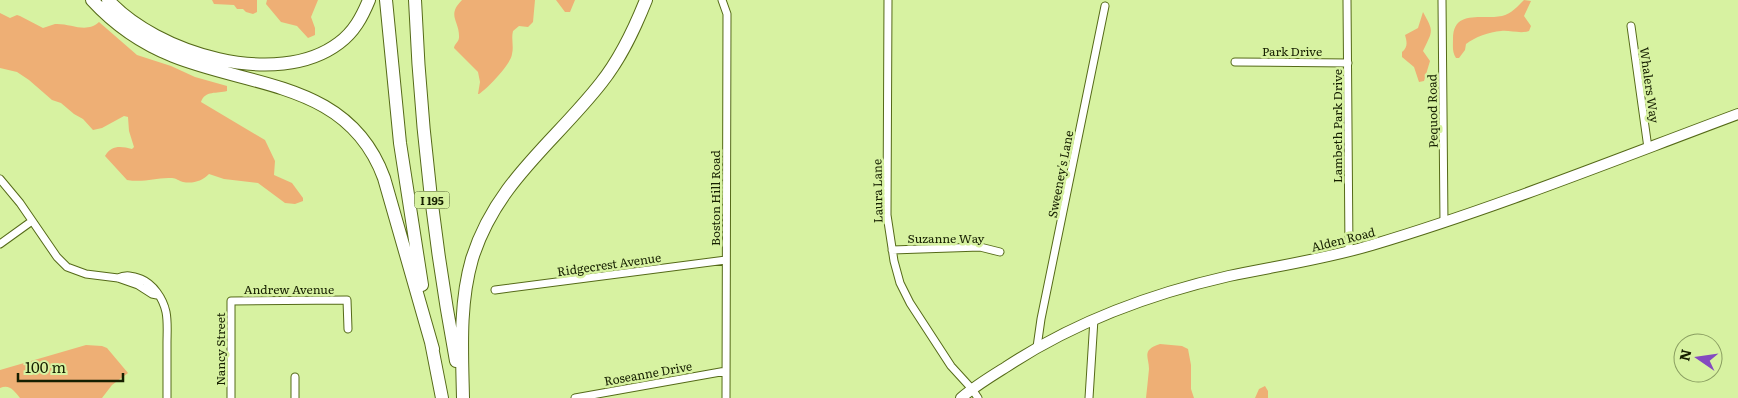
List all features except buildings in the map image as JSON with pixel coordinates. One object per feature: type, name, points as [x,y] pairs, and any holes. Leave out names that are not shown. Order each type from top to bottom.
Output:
[{"type":"highway","points":[[92,0],[122,27],[158,49],[198,65],[306,97],[330,109],[351,127],[362,139],[380,168],[388,189],[433,349]]},
{"type":"highway","points":[[108,0],[124,16],[142,28],[183,49],[220,60],[265,64],[304,60],[331,48],[353,30],[369,0]]},
{"type":"highway","name":"I 195","points":[[386,0],[404,172],[442,398]]},
{"type":"highway","name":"I 195","points":[[416,0],[419,73],[427,167],[443,286],[463,398]]},
{"type":"highway","points":[[463,398],[462,332],[465,292],[472,259],[484,227],[499,200],[513,181],[591,95],[611,69],[629,39],[646,0]]},
{"type":"main road","name":"Alden Road","points":[[961,398],[975,393],[1037,347],[1072,328],[1133,303],[1176,289],[1229,276],[1349,251],[1444,222],[1738,114]]},
{"type":"street","name":"Boston Hill Road","points":[[722,0],[727,14],[726,398]]},
{"type":"street","name":"Laura Lane","points":[[888,0],[887,215],[892,250],[900,282],[910,303],[951,366],[975,393]]},
{"type":"street","name":"Lambeth Park Drive","points":[[1347,0],[1349,251]]},
{"type":"street","name":"Pequod Road","points":[[1442,0],[1444,222]]},
{"type":"street","name":"Sweeney's Lane","points":[[1037,347],[1041,319],[1105,6]]},
{"type":"street","name":"Whalers Way","points":[[1631,26],[1648,148]]},
{"type":"street","name":"Park Drive","points":[[1235,62],[1348,63]]},
{"type":"street","points":[[0,179],[67,267],[86,274],[118,278],[124,275],[141,279],[156,289],[157,295],[164,306],[167,320],[167,398]]},
{"type":"street","points":[[0,244],[32,221]]},
{"type":"street","name":"Suzanne Way","points":[[892,250],[980,247],[1000,252]]},
{"type":"street","name":"Ridgecrest Avenue","points":[[495,290],[726,260]]},
{"type":"street","name":"Andrew Avenue","points":[[231,301],[347,300],[348,329]]},
{"type":"street","name":"Nancy Street","points":[[231,301],[231,398]]},
{"type":"street","points":[[1089,398],[1094,319]]},
{"type":"street","name":"Roseanne Drive","points":[[575,398],[726,371]]},
{"type":"street","points":[[295,377],[295,398]]},
{"type":"shaded area","points":[[212,0],[257,0],[257,12],[253,14],[243,9],[237,9],[234,5],[214,4]]},
{"type":"shaded area","points":[[267,0],[318,0],[311,17],[315,28],[315,35],[308,38],[297,26],[281,22],[266,4]]},
{"type":"shaded area","points":[[462,0],[535,0],[533,22],[528,27],[519,26],[513,31],[513,51],[508,64],[488,87],[479,94],[480,82],[478,72],[454,48],[459,38],[459,32],[454,15],[457,6]]},
{"type":"shaded area","points":[[556,0],[575,0],[570,12],[565,12]]},
{"type":"shaded area","points":[[1524,0],[1531,1],[1524,16],[1531,26],[1529,31],[1501,31],[1482,35],[1466,44],[1465,50],[1459,58],[1456,58],[1453,51],[1453,39],[1454,30],[1458,23],[1470,18],[1494,17],[1508,14]]},
{"type":"shaded area","points":[[1423,12],[1431,31],[1423,51],[1430,61],[1424,81],[1419,82],[1414,67],[1402,57],[1402,52],[1406,44],[1405,35],[1418,28]]},
{"type":"shaded area","points":[[0,13],[10,18],[17,15],[20,16],[43,28],[61,24],[84,28],[99,22],[137,55],[171,66],[195,77],[227,86],[227,91],[208,94],[201,102],[265,140],[275,161],[274,175],[292,183],[303,198],[303,201],[295,204],[285,203],[258,183],[224,179],[209,174],[200,180],[190,183],[175,178],[127,180],[105,156],[113,148],[132,149],[134,147],[129,131],[128,117],[124,116],[102,128],[93,130],[83,119],[61,103],[52,100],[17,72],[0,68]]},
{"type":"shaded area","points":[[1160,344],[1182,346],[1188,349],[1191,365],[1191,389],[1194,398],[1146,398],[1149,369],[1147,354],[1150,349]]},
{"type":"shaded area","points":[[86,345],[107,348],[128,373],[112,385],[102,398],[20,398],[9,388],[0,388],[0,370]]},
{"type":"shaded area","points":[[1265,386],[1268,391],[1268,398],[1255,398],[1259,389]]}]
